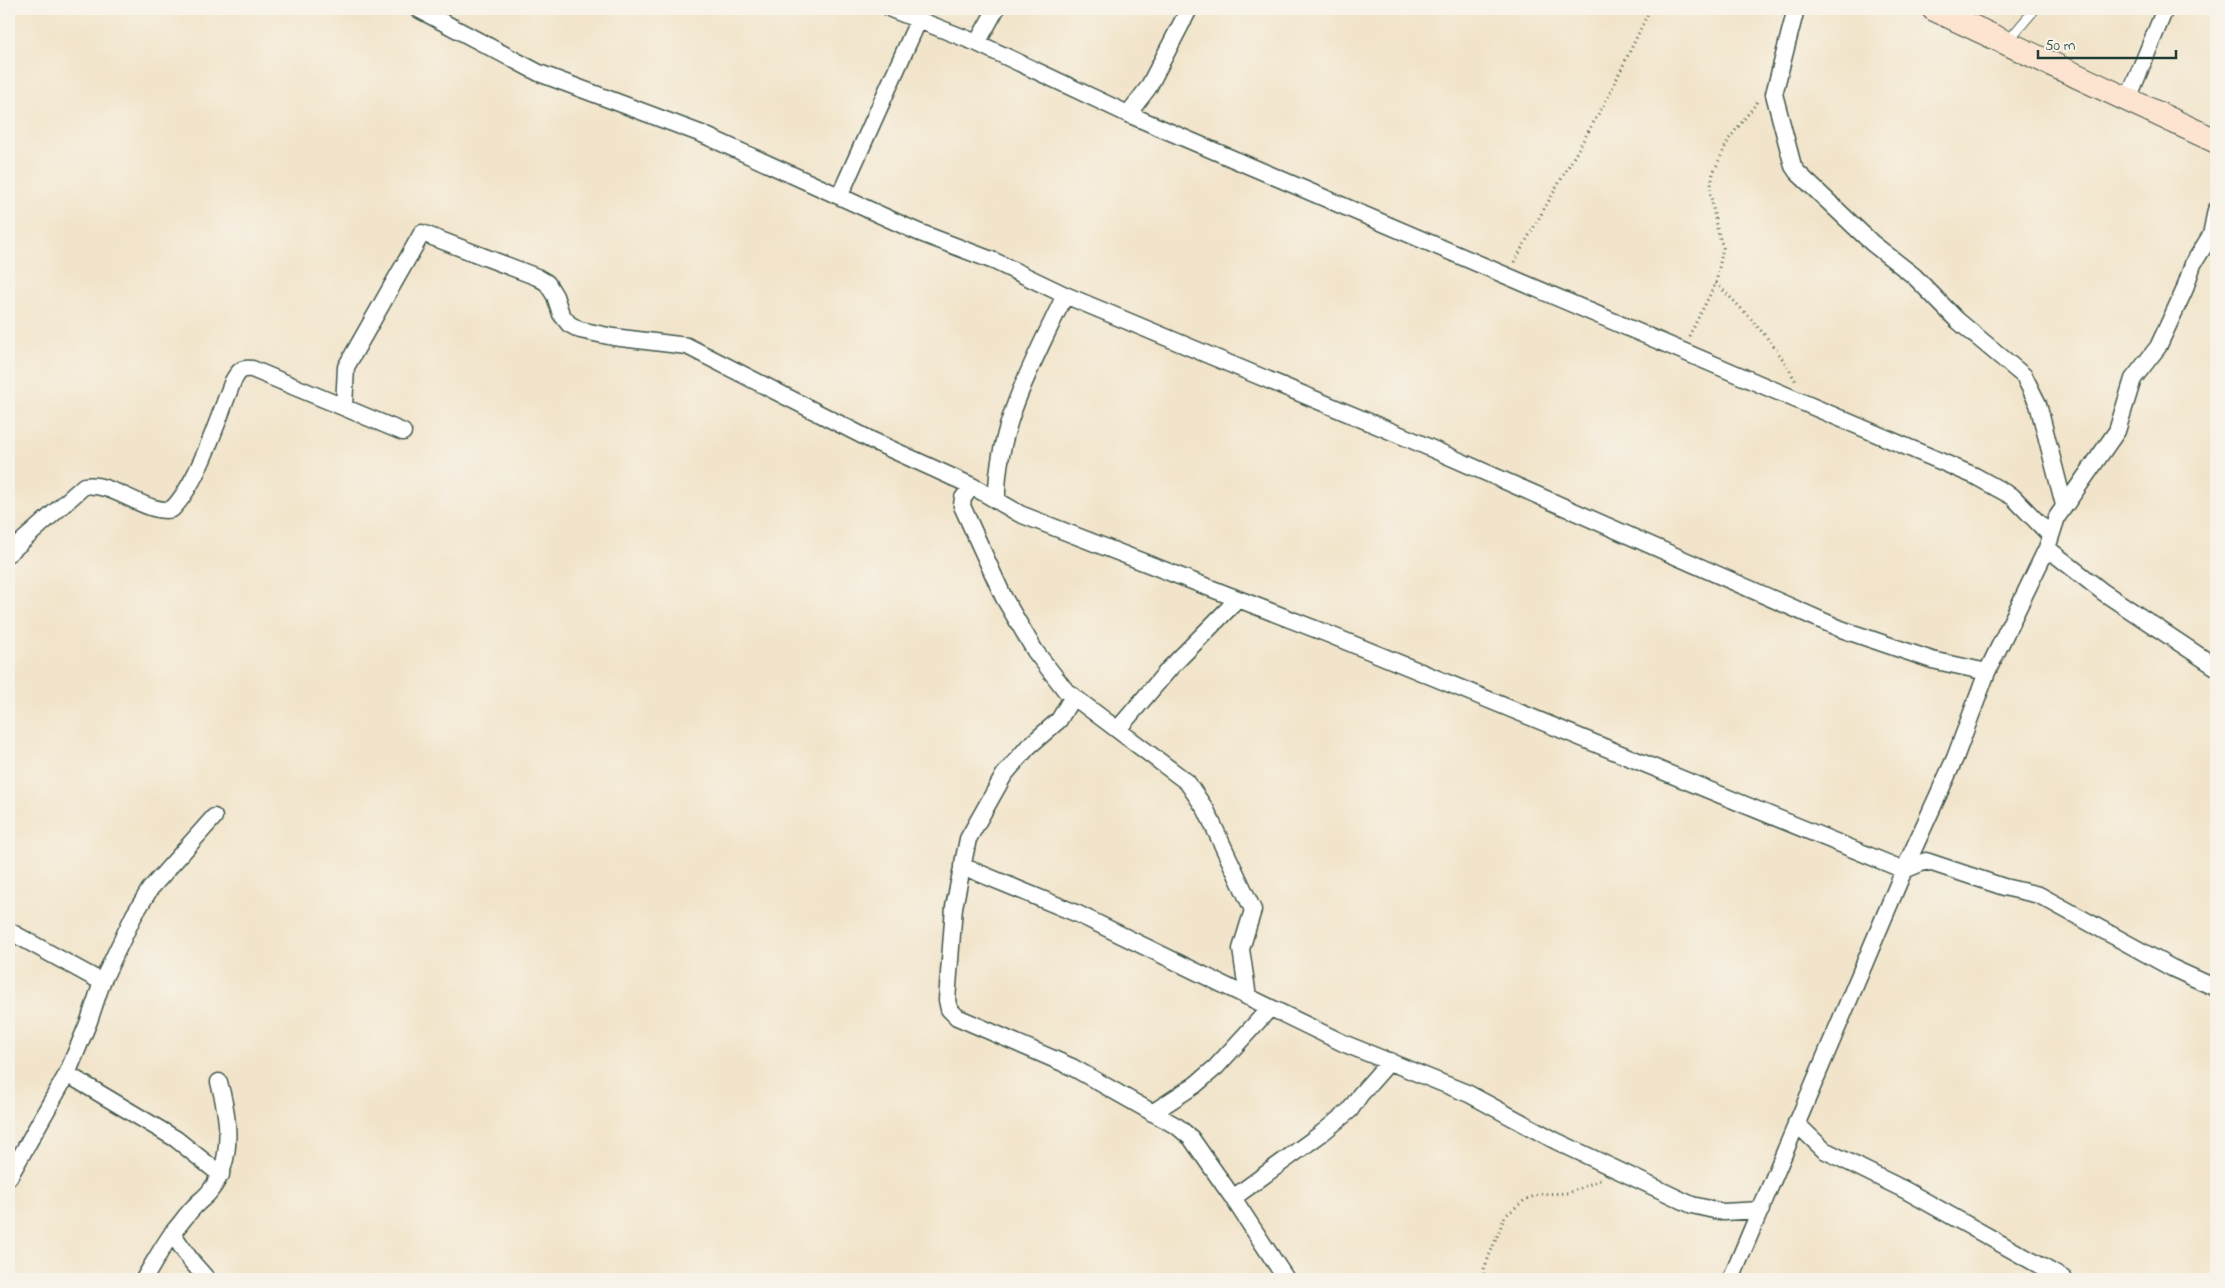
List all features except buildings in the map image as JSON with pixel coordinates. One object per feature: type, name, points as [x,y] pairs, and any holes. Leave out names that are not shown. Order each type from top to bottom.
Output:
[{"type":"main road","points":[[1934,9],[2216,141]]},
{"type":"street","points":[[418,9],[539,73],[702,134],[1065,295],[1412,440],[1842,629],[1932,660],[1987,672]]},
{"type":"street","points":[[890,9],[977,42],[1128,114],[1904,444],[1998,488],[2013,497],[2049,541],[2103,592],[2216,667]]},
{"type":"street","points":[[977,42],[996,9]]},
{"type":"street","points":[[1128,114],[1148,88],[1189,9]]},
{"type":"street","points":[[1796,9],[1774,94],[1790,156],[1797,172],[1872,243],[1914,276],[1958,320],[2024,376],[2038,404],[2064,505]]},
{"type":"street","points":[[2128,99],[2165,9]]},
{"type":"street","points":[[840,195],[919,20]]},
{"type":"street","points":[[1731,1279],[1762,1210],[1796,1123],[1904,870],[1955,758],[1987,672],[2064,505],[2117,431],[2133,379],[2158,347],[2184,291],[2193,264],[2211,235],[2216,210]]},
{"type":"street","points":[[344,407],[346,367],[422,234],[537,277],[547,284],[555,296],[560,314],[569,324],[580,330],[613,337],[687,346],[873,441],[972,486],[1020,514],[1538,718],[1904,870],[1926,861],[2004,887],[2039,895],[2172,968],[2216,988]]},
{"type":"street","points":[[997,501],[997,472],[1003,444],[1015,409],[1065,295]]},
{"type":"street","points":[[9,553],[84,486],[98,485],[160,510],[172,510],[179,502],[196,470],[233,381],[239,371],[244,368],[252,369],[403,432]]},
{"type":"street","points":[[972,486],[962,502],[962,506],[1004,598],[1035,651],[1066,691],[1187,782],[1206,810],[1253,910],[1241,949],[1248,997]]},
{"type":"street","points":[[1118,729],[1170,668],[1238,599]]},
{"type":"street","points":[[1073,696],[1059,720],[1028,747],[1004,775],[968,839],[954,908],[947,1000],[952,1014],[1072,1067],[1178,1126],[1191,1138],[1234,1198],[1286,1279]]},
{"type":"street","points":[[9,1177],[67,1074],[89,1021],[102,982],[134,915],[150,888],[214,817]]},
{"type":"street","points":[[962,866],[1078,914],[1270,1008],[1292,1016],[1344,1043],[1469,1094],[1556,1141],[1692,1205],[1708,1210],[1762,1210]]},
{"type":"street","points":[[9,931],[102,982]]},
{"type":"street","points":[[1152,1113],[1195,1085],[1216,1068],[1270,1008]]},
{"type":"street","points":[[1234,1198],[1350,1110],[1360,1095],[1390,1061]]},
{"type":"street","points":[[67,1074],[176,1139],[221,1175]]},
{"type":"street","points":[[144,1279],[172,1233],[193,1207],[209,1193],[221,1175],[228,1129],[226,1106],[218,1082]]},
{"type":"street","points":[[1796,1123],[1824,1150],[1905,1190],[2064,1279]]},
{"type":"street","points":[[172,1233],[192,1262],[207,1279]]},
{"type":"lane","points":[[2007,43],[2035,9]]},
{"type":"path","points":[[1507,276],[1608,97],[1650,9]]},
{"type":"path","points":[[1682,350],[1716,283],[1723,248],[1716,225],[1710,191],[1713,173],[1729,139],[1778,75]]},
{"type":"path","points":[[1716,283],[1759,326],[1783,356],[1808,404]]},
{"type":"path","points":[[1484,1279],[1484,1269],[1504,1216],[1526,1199],[1541,1194],[1568,1193],[1618,1171]]}]
